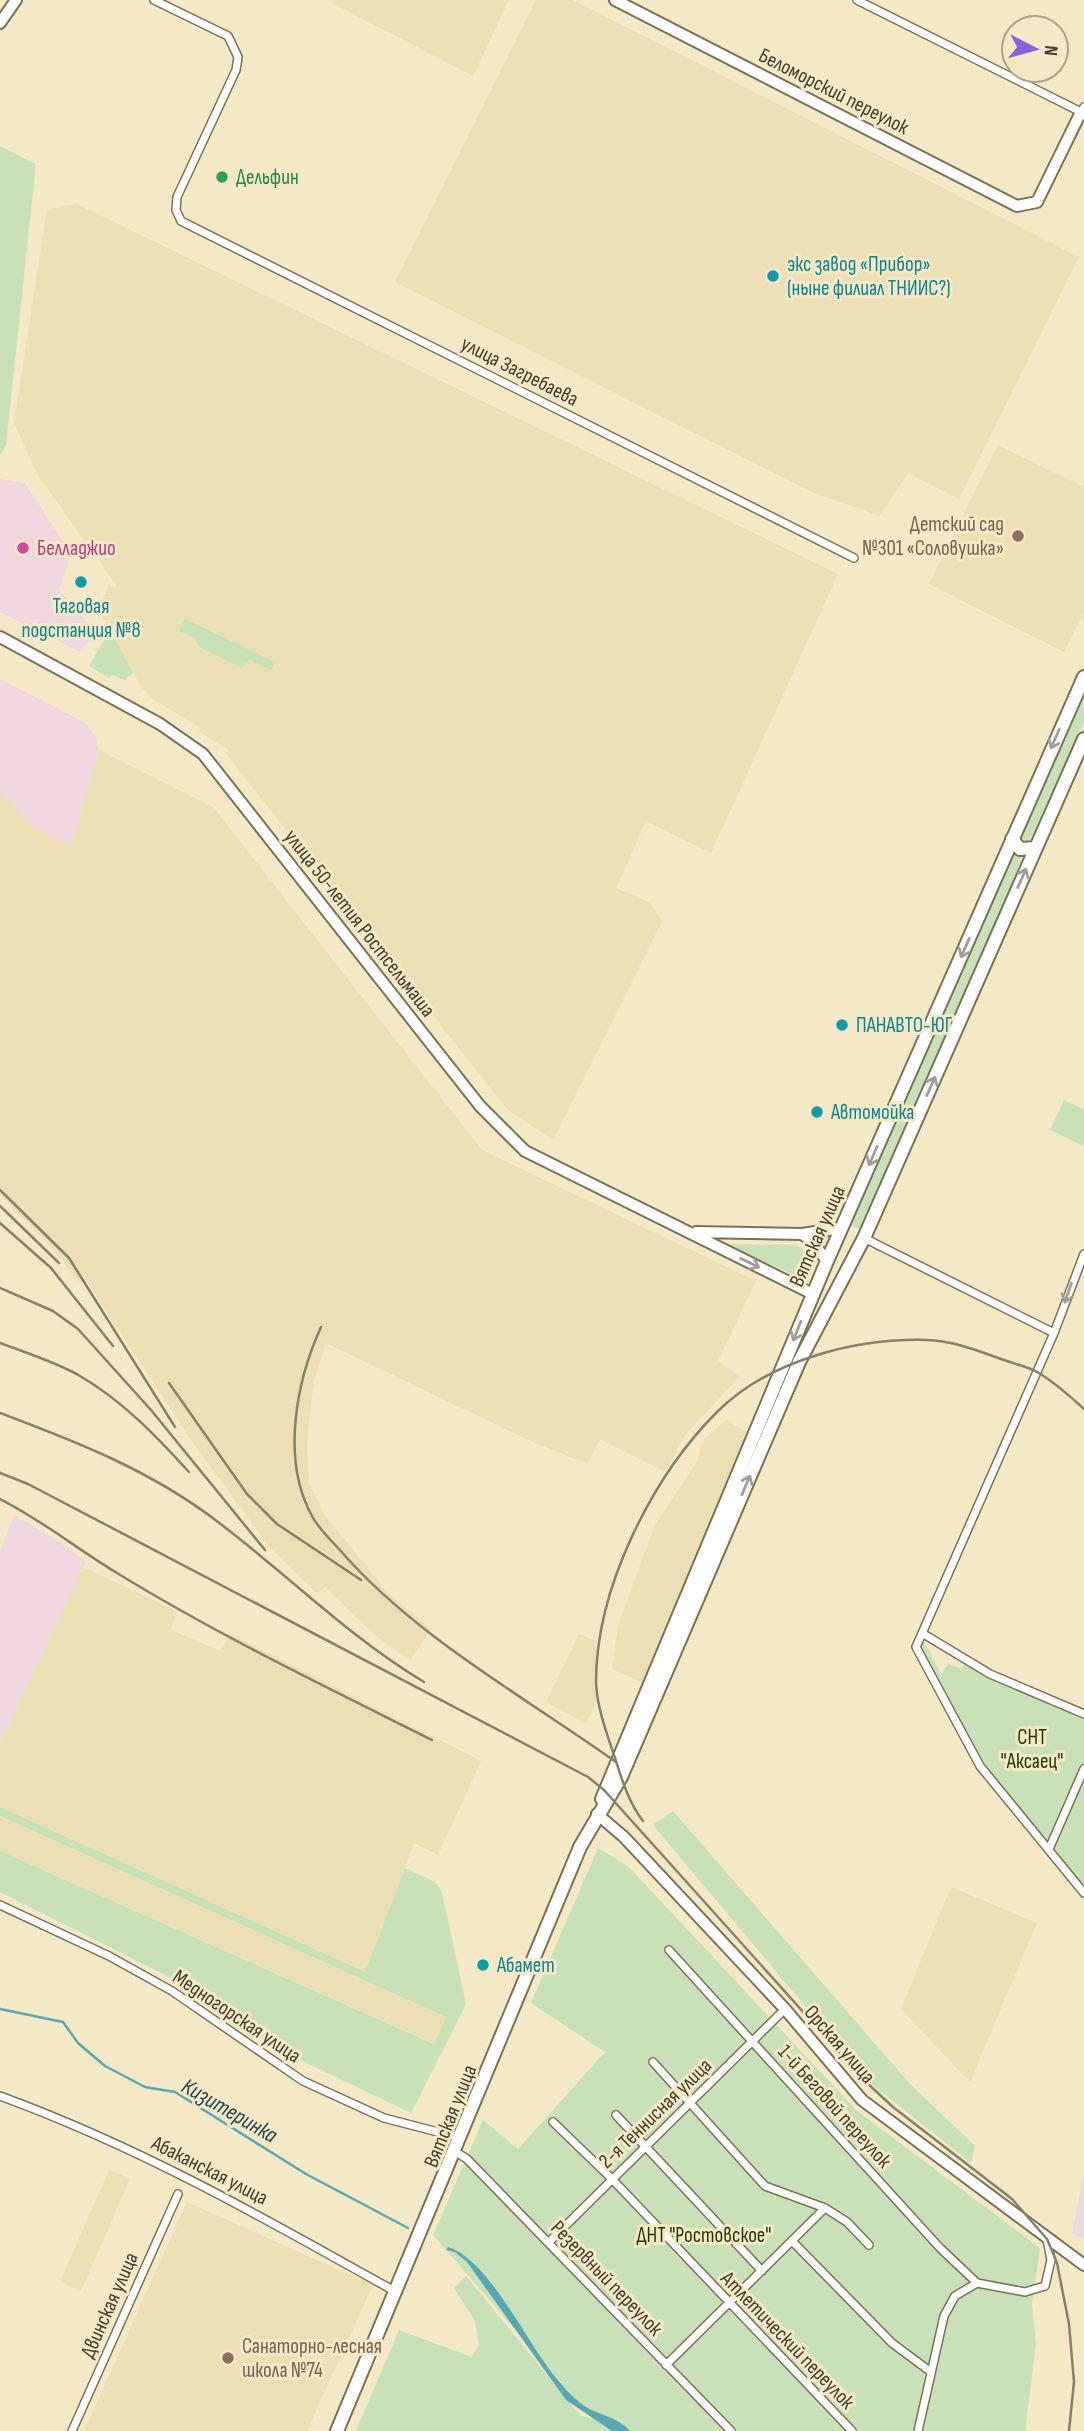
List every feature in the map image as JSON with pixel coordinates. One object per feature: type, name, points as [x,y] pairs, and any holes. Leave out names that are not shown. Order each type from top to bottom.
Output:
[{"type":"main road","points":[[0,23],[16,0]]},
{"type":"main road","name":"Беломорский переулок","points":[[615,0],[1017,206],[1037,202],[1083,111]]},
{"type":"main road","name":"улица 50-летия Ростсельмаша","points":[[0,637],[160,724],[203,754],[480,1107],[525,1151],[813,1294]]},
{"type":"main road","name":"Вятская улица","points":[[337,2431],[841,1228],[1084,677]]},
{"type":"main road","name":"Вятская улица","points":[[597,1814],[621,1777],[799,1362],[864,1238],[1084,739]]},
{"type":"main road","points":[[1012,839],[1020,849],[1035,848]]},
{"type":"main road","points":[[690,1232],[733,1235],[802,1234],[841,1228],[864,1238]]},
{"type":"main road","points":[[802,1234],[811,1240],[841,1285]]},
{"type":"main road","points":[[813,1294],[831,1304]]},
{"type":"main road","name":"Орская улица","points":[[597,1814],[624,1837],[785,2009],[862,2099],[1084,2265]]},
{"type":"street","name":"улица Загребаева","points":[[154,0],[228,36],[238,57],[236,70],[177,197],[176,211],[181,221],[855,558]]},
{"type":"street","points":[[857,0],[1083,111]]},
{"type":"street","points":[[864,1238],[1054,1333]]},
{"type":"street","points":[[1084,1254],[1054,1333],[916,1647],[980,1766],[1084,1893]]},
{"type":"street","points":[[1075,1272],[1084,1276]]},
{"type":"street","points":[[922,1633],[990,1674],[1084,1714]]},
{"type":"street","points":[[1049,1849],[1084,1769]]},
{"type":"street","name":"Медногорская улица","points":[[0,1905],[108,1956],[172,1991],[303,2081],[384,2118],[462,2138]]},
{"type":"street","name":"1-й Беговой переулок","points":[[669,1950],[940,2248],[977,2283]]},
{"type":"street","name":"2-я Теннисная улица","points":[[550,2242],[785,2009]]},
{"type":"street","points":[[653,2062],[765,2186],[825,2208],[846,2222],[869,2245]]},
{"type":"street","name":"Абаканская улица","points":[[0,2096],[66,2120],[195,2179],[397,2292]]},
{"type":"street","points":[[616,2115],[762,2271]]},
{"type":"street","name":"Атлетический переулок","points":[[553,2122],[612,2179],[852,2431]]},
{"type":"street","name":"Резервный переулок","points":[[456,2152],[467,2159],[550,2242],[731,2431]]},
{"type":"street","name":"Двинская улица","points":[[72,2431],[178,2194]]},
{"type":"street","points":[[666,2364],[825,2208]]},
{"type":"street","points":[[918,2431],[944,2316],[955,2296],[977,2283],[1025,2292],[1045,2286],[1051,2260],[1047,2239]]},
{"type":"street","points":[[793,2242],[892,2343],[931,2372]]},
{"type":"shaded area","points":[[334,0],[509,0],[473,76],[332,3]]},
{"type":"shaded area","points":[[536,0],[573,0],[1079,257],[959,499],[908,473],[879,516],[812,492],[395,282]]},
{"type":"shaded area","points":[[77,204],[838,574],[711,853],[646,821],[616,888],[649,902],[662,921],[553,1140],[507,1109],[226,754],[229,750],[199,732],[201,728],[154,700],[142,688],[98,609],[109,585],[114,588],[116,585],[39,477],[14,423],[47,209]]},
{"type":"shaded area","name":"Детский сад №301 «Соловушка»","points":[[998,445],[1084,487],[1084,613],[1064,652],[929,584]]},
{"type":"shaded area","points":[[0,479],[25,483],[71,554],[59,590],[97,633],[80,652],[0,612]]},
{"type":"shaded area","points":[[0,679],[84,722],[95,735],[99,750],[71,848],[31,825],[0,791]]},
{"type":"shaded area","points":[[99,750],[213,807],[482,1150],[756,1281],[718,1361],[740,1376],[685,1435],[666,1472],[600,1439],[587,1464],[524,1438],[326,1343],[314,1380],[307,1442],[309,1483],[324,1514],[388,1593],[431,1629],[410,1660],[378,1638],[325,1587],[317,1594],[268,1545],[191,1440],[86,1280],[79,1283],[53,1249],[0,1195],[0,791],[31,825],[71,847]]},
{"type":"shaded area","points":[[726,1420],[749,1433],[643,1683],[612,1669],[618,1625],[655,1525],[698,1460],[702,1441]]},
{"type":"shaded area","points":[[14,1515],[54,1538],[86,1562],[0,1744],[0,1551]]},
{"type":"shaded area","points":[[83,1567],[177,1611],[171,1630],[221,1651],[230,1634],[481,1761],[438,1855],[414,1843],[365,1973],[0,1807],[0,1744]]},
{"type":"shaded area","points":[[579,1634],[596,1641],[598,1699],[586,1724],[546,1702]]},
{"type":"shaded area","points":[[0,1816],[446,2017],[435,2044],[0,1851]]},
{"type":"shaded area","points":[[951,1887],[1037,1923],[970,2082],[901,2009]]},
{"type":"shaded area","points":[[109,2170],[130,2179],[81,2291],[60,2282]]},
{"type":"shaded area","points":[[1084,2173],[1084,2238],[1072,2234]]},
{"type":"shaded area","name":"Санаторно-лесная школа №74","points":[[187,2202],[373,2285],[307,2431],[84,2431]]},
{"type":"green space","points":[[0,146],[35,164],[35,173],[6,445],[0,455]]},
{"type":"green space","points":[[185,619],[275,662],[271,670],[250,660],[242,668],[199,647],[195,638],[179,631]]},
{"type":"green space","points":[[110,630],[133,672],[125,680],[112,675],[109,678],[89,666]]},
{"type":"green space","points":[[1084,691],[1084,722],[1030,842],[1020,837]]},
{"type":"green space","points":[[1015,848],[1025,853],[865,1223],[861,1229],[851,1226],[851,1220]]},
{"type":"green space","points":[[1064,1100],[1084,1109],[1084,1146],[1050,1130]]},
{"type":"green space","points":[[732,1244],[796,1245],[808,1253],[809,1268],[803,1273],[792,1274],[732,1247]]},
{"type":"green space","name":"СНТ \"Аксаец\"","points":[[923,1639],[941,1674],[948,1664],[962,1669],[964,1662],[1084,1717],[1084,1894],[1000,1794],[918,1647]]},
{"type":"green space","points":[[0,1807],[365,1972],[405,1868],[435,1882],[442,1892],[466,2004],[411,2113],[290,2055],[167,1976],[0,1892],[0,1851],[434,2044],[446,2017],[0,1816]]},
{"type":"green space","points":[[673,1811],[910,2084],[975,2146],[971,2163],[868,2081],[653,1825]]},
{"type":"green space","name":"ДНТ \"Ростовское\"","points":[[598,1848],[628,1866],[856,2110],[1040,2248],[1032,2305],[1036,2344],[1025,2431],[356,2431],[399,2330],[472,2357],[479,2345],[475,2321],[454,2288],[466,2276],[580,2415],[593,2419],[433,2235],[483,2120],[518,2149],[605,2052],[531,2003]]},
{"type":"water","points":[[448,2247],[463,2254],[492,2284],[543,2360],[571,2395],[583,2405],[619,2422],[630,2431],[612,2431],[566,2400],[467,2262],[455,2252],[446,2250]]},
{"type":"waterway","name":"Кизитеринка","points":[[0,2009],[63,2022],[78,2043],[105,2066],[145,2087],[175,2092],[306,2174],[408,2228]]},
{"type":"railway","points":[[0,1190],[69,1258],[175,1427]]},
{"type":"railway","points":[[0,1206],[59,1263]]},
{"type":"railway","points":[[0,1223],[51,1268],[113,1346]]},
{"type":"railway","points":[[0,1288],[53,1311],[78,1329],[151,1410],[265,1550]]},
{"type":"railway","points":[[321,1327],[299,1396],[295,1446],[302,1494],[315,1520],[369,1581],[401,1610],[471,1663],[616,1762]]},
{"type":"railway","points":[[643,1821],[626,1791],[600,1711],[596,1682],[599,1646],[617,1572],[632,1536],[671,1468],[717,1412],[738,1394],[788,1366],[843,1348],[900,1340],[947,1342],[1031,1369],[1051,1381],[1084,1409]]},
{"type":"railway","points":[[0,1343],[61,1366],[111,1396],[189,1472]]},
{"type":"railway","points":[[169,1383],[247,1494],[277,1524],[361,1580]]},
{"type":"railway","points":[[0,1413],[113,1459],[193,1504],[244,1542],[370,1646],[424,1682]]},
{"type":"railway","points":[[0,1473],[28,1484],[588,1777],[604,1790],[867,2083],[893,2107],[1012,2199],[1047,2239],[1057,2263],[1069,2324],[1074,2382],[1069,2431]]},
{"type":"railway","points":[[0,1499],[194,1618],[432,1740]]},
{"type":"place","name":"Дельфин","points":[[222,177]]},
{"type":"place","name":"экс завод «Прибор» (ныне филиал ТНИИС?)","points":[[773,276]]},
{"type":"place","name":"Детский сад №301 «Соловушка»","points":[[1018,536]]},
{"type":"place","name":"Белладжио","points":[[23,548]]},
{"type":"place","name":"Тяговая подстанция №8","points":[[81,582]]},
{"type":"place","name":"ПАНАВТО-ЮГ","points":[[842,1025]]},
{"type":"place","name":"Автомойка","points":[[817,1112]]},
{"type":"place","name":"Абамет","points":[[483,1965]]},
{"type":"place","name":"Санаторно-лесная школа №74","points":[[228,2358]]}]
